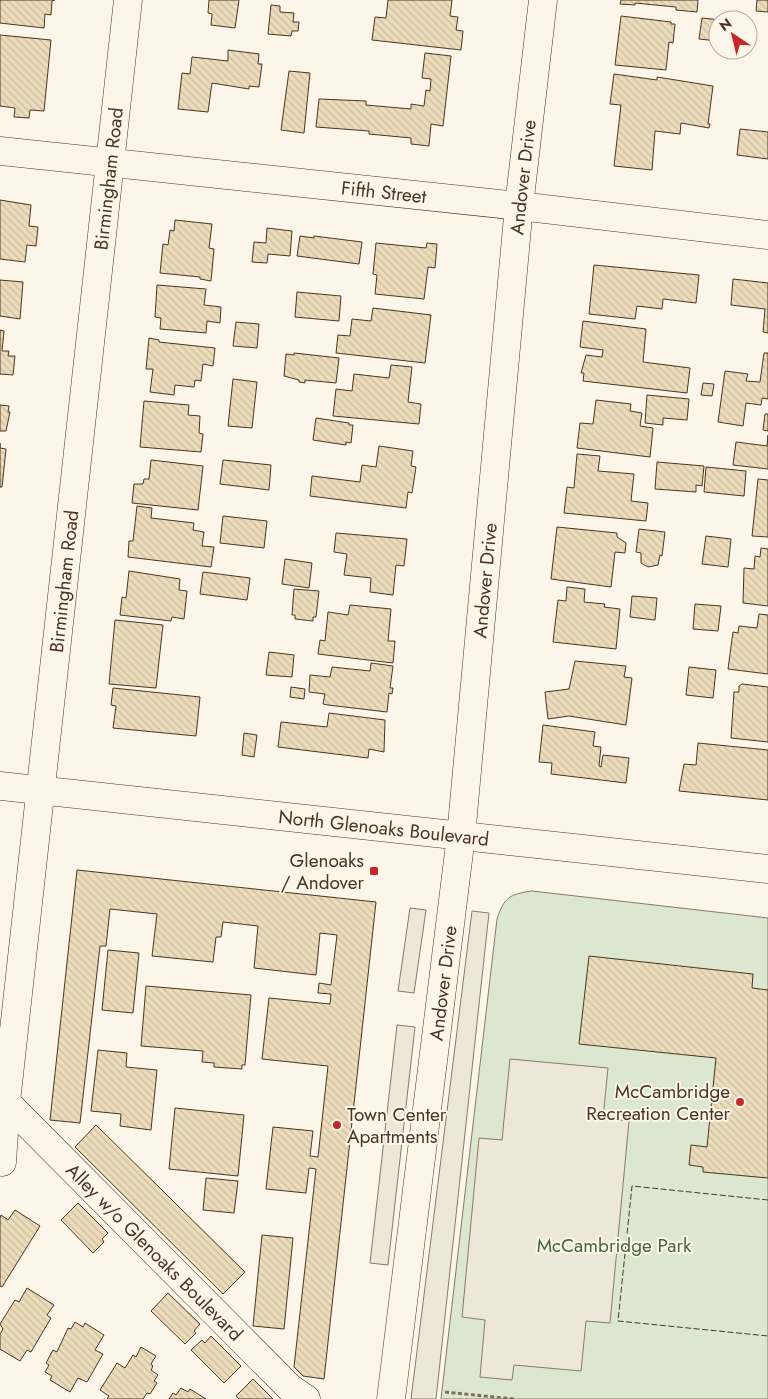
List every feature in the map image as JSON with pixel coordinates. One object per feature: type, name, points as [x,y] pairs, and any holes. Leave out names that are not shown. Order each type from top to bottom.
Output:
[{"type":"street","name":"Birmingham Road","points":[[2,1162],[6,1102],[112,163],[128,0]]},
{"type":"street","name":"Andover Drive","points":[[391,1399],[461,836],[519,206],[543,0]]},
{"type":"street","name":"Fifth Street","points":[[0,151],[519,206],[768,236]]},
{"type":"street","name":"North Glenoaks Boulevard","points":[[0,786],[768,869]]},
{"type":"street","name":"Alley w/o Glenoaks Boulevard","points":[[6,1102],[290,1388],[306,1399]]},
{"type":"path","points":[[445,1392],[514,1399]]},
{"type":"green space","name":"McCambridge Park","points":[[532,891],[768,918],[768,1399],[441,1399],[497,919],[502,906],[508,898]]},
{"type":"shaded area","points":[[410,908],[426,910],[414,993],[398,991]]},
{"type":"shaded area","points":[[472,911],[489,913],[436,1399],[411,1399]]},
{"type":"shaded area","points":[[397,1025],[415,1027],[388,1265],[370,1263]]},
{"type":"shaded area","points":[[510,1059],[608,1068],[603,1118],[629,1121],[610,1323],[586,1321],[581,1371],[514,1365],[512,1380],[480,1377],[485,1320],[462,1317],[479,1138],[502,1140]]},
{"type":"building","points":[[0,0],[55,0],[52,1],[51,15],[45,14],[44,28],[0,23]]},
{"type":"building","points":[[209,0],[239,0],[235,28],[211,25],[212,14],[208,13]]},
{"type":"building","points":[[388,0],[452,0],[450,16],[458,17],[456,30],[463,31],[461,50],[372,40],[375,17],[386,18]]},
{"type":"building","points":[[621,0],[698,0],[697,12],[676,10],[676,7],[635,3],[635,5],[620,4]]},
{"type":"building","points":[[757,0],[768,0],[768,12],[756,10]]},
{"type":"building","points":[[271,5],[280,6],[280,12],[294,13],[293,22],[299,22],[298,31],[292,31],[291,36],[268,34]]},
{"type":"building","points":[[621,16],[675,24],[673,43],[669,42],[666,70],[615,65]]},
{"type":"building","points":[[702,18],[708,19],[708,40],[699,39]]},
{"type":"building","points":[[0,35],[51,40],[44,111],[30,110],[29,118],[14,117],[15,108],[0,106]]},
{"type":"building","points":[[228,50],[259,54],[258,64],[262,64],[259,87],[249,86],[249,89],[212,83],[208,112],[178,109],[182,73],[190,74],[192,57],[228,61]]},
{"type":"building","points":[[425,53],[451,56],[443,126],[431,124],[429,146],[411,144],[411,138],[369,134],[369,131],[316,127],[319,99],[366,101],[366,105],[411,109],[411,104],[424,106],[426,90],[430,91],[431,79],[422,78]]},
{"type":"building","points":[[289,71],[310,73],[304,133],[281,130]]},
{"type":"building","points":[[614,74],[657,80],[657,77],[713,86],[709,128],[681,123],[680,134],[655,131],[652,170],[614,166],[621,105],[610,104]]},
{"type":"building","points":[[740,129],[768,132],[768,159],[737,155]]},
{"type":"building","points":[[0,200],[31,205],[29,226],[38,227],[36,246],[27,245],[25,262],[0,259]]},
{"type":"building","points":[[175,220],[212,224],[209,248],[214,249],[211,281],[200,279],[200,277],[160,273],[163,244],[168,245],[170,230],[174,231]]},
{"type":"building","points":[[267,228],[292,231],[290,256],[268,254],[267,263],[252,262],[254,242],[266,243]]},
{"type":"building","points":[[300,236],[362,242],[359,264],[297,256]]},
{"type":"building","points":[[376,243],[426,248],[427,243],[437,244],[435,268],[428,267],[424,299],[375,294],[377,275],[373,274]]},
{"type":"building","points":[[594,265],[699,275],[696,303],[663,299],[662,309],[637,306],[635,319],[589,314]]},
{"type":"building","points":[[733,279],[768,283],[768,333],[763,332],[765,309],[731,305]]},
{"type":"building","points":[[0,280],[23,282],[20,319],[0,316]]},
{"type":"building","points":[[157,285],[206,289],[204,305],[221,307],[220,323],[207,321],[206,333],[160,329],[161,318],[155,317]]},
{"type":"building","points":[[297,292],[341,296],[339,321],[295,317]]},
{"type":"building","points":[[373,308],[431,315],[425,363],[336,353],[338,335],[350,336],[352,319],[371,321]]},
{"type":"building","points":[[583,321],[646,329],[643,362],[690,368],[687,393],[583,381],[584,373],[581,373],[586,355],[602,357],[603,350],[580,347]]},
{"type":"building","points":[[236,322],[259,324],[257,348],[233,346]]},
{"type":"building","points":[[0,330],[4,331],[2,351],[9,351],[8,356],[15,356],[13,375],[0,374]]},
{"type":"building","points":[[149,338],[159,340],[159,342],[215,348],[213,366],[203,364],[201,381],[195,380],[194,387],[175,385],[174,395],[150,392],[153,369],[146,369]]},
{"type":"building","points":[[294,353],[339,358],[336,383],[305,380],[305,383],[284,376],[286,354],[294,355]]},
{"type":"building","points":[[764,353],[768,353],[768,399],[762,398],[761,405],[746,403],[743,426],[718,422],[725,371],[748,374],[746,381],[760,382]]},
{"type":"building","points":[[391,365],[412,367],[408,402],[421,404],[419,424],[333,416],[336,389],[352,391],[354,374],[389,378]]},
{"type":"building","points":[[233,379],[257,382],[252,428],[228,426]]},
{"type":"building","points":[[703,383],[714,384],[712,396],[701,395]]},
{"type":"building","points":[[647,395],[689,399],[687,420],[663,418],[663,425],[645,423]]},
{"type":"building","points":[[596,400],[631,404],[630,411],[642,413],[640,426],[653,428],[650,457],[577,448],[580,423],[593,424]]},
{"type":"building","points":[[144,401],[189,405],[188,415],[200,416],[199,433],[203,434],[201,452],[140,447]]},
{"type":"building","points":[[0,405],[9,406],[8,412],[10,412],[6,431],[0,431]]},
{"type":"building","points":[[765,414],[768,414],[768,431],[763,430]]},
{"type":"building","points":[[316,418],[353,425],[351,443],[346,442],[346,445],[313,440]]},
{"type":"building","points":[[768,435],[768,469],[733,465],[736,442],[767,446]]},
{"type":"building","points":[[379,446],[413,451],[411,466],[416,467],[412,493],[408,492],[406,508],[310,496],[312,476],[360,482],[362,465],[376,467]]},
{"type":"building","points":[[0,448],[6,449],[2,487],[0,487]]},
{"type":"building","points":[[577,454],[600,456],[598,471],[634,474],[631,501],[648,503],[646,521],[564,513],[567,487],[574,488]]},
{"type":"building","points":[[151,460],[203,466],[198,510],[132,503],[134,484],[143,484],[144,479],[149,479]]},
{"type":"building","points":[[223,460],[271,465],[269,490],[220,484]]},
{"type":"building","points":[[657,462],[704,466],[702,486],[696,485],[696,492],[655,489]]},
{"type":"building","points":[[706,467],[746,471],[744,496],[704,492]]},
{"type":"building","points":[[758,479],[768,480],[768,537],[752,536]]},
{"type":"building","points":[[137,506],[152,508],[151,518],[194,523],[193,530],[204,532],[202,546],[214,547],[211,567],[128,557],[129,541],[133,541]]},
{"type":"building","points":[[223,516],[267,521],[264,548],[220,543]]},
{"type":"building","points":[[557,527],[617,533],[617,537],[626,543],[625,553],[615,552],[611,587],[551,579]]},
{"type":"building","points":[[639,529],[665,532],[662,556],[660,555],[658,565],[648,567],[641,563],[641,553],[636,552]]},
{"type":"building","points":[[336,533],[407,539],[404,566],[396,565],[393,595],[370,592],[371,578],[344,575],[347,554],[334,552]]},
{"type":"building","points":[[706,536],[731,539],[728,567],[702,564]]},
{"type":"building","points":[[761,548],[768,549],[768,606],[743,603],[744,568],[754,569],[755,556],[760,557]]},
{"type":"building","points":[[285,559],[312,563],[309,588],[282,584]]},
{"type":"building","points":[[129,571],[180,579],[179,590],[187,591],[184,619],[172,617],[171,621],[120,615],[122,597],[126,598]]},
{"type":"building","points":[[203,572],[250,578],[247,600],[200,594]]},
{"type":"building","points":[[567,587],[585,589],[584,602],[605,604],[604,607],[620,609],[616,649],[553,642],[558,600],[566,601]]},
{"type":"building","points":[[294,589],[319,591],[316,617],[313,617],[313,621],[295,619],[295,615],[292,615]]},
{"type":"building","points":[[632,596],[657,598],[655,620],[630,617]]},
{"type":"building","points":[[695,604],[721,606],[718,631],[693,629]]},
{"type":"building","points":[[350,605],[391,609],[388,641],[395,641],[393,663],[318,654],[320,640],[325,641],[328,612],[348,615]]},
{"type":"building","points":[[759,614],[768,615],[768,674],[728,669],[733,632],[738,633],[739,626],[757,628]]},
{"type":"building","points":[[115,620],[163,625],[156,688],[109,684]]},
{"type":"building","points":[[269,652],[294,655],[292,677],[266,675]]},
{"type":"building","points":[[575,661],[626,666],[624,677],[632,678],[626,725],[569,716],[548,719],[545,692],[569,689]]},
{"type":"building","points":[[371,663],[393,666],[390,688],[393,688],[392,694],[389,693],[387,712],[323,704],[325,694],[309,692],[310,675],[330,677],[332,667],[370,671]]},
{"type":"building","points":[[689,667],[716,670],[713,698],[686,695]]},
{"type":"building","points":[[742,684],[768,687],[768,742],[731,738],[734,692],[739,692],[739,686]]},
{"type":"building","points":[[291,687],[305,689],[304,699],[290,697]]},
{"type":"building","points":[[113,688],[200,697],[196,736],[113,728],[116,706],[111,705]]},
{"type":"building","points":[[329,713],[385,720],[384,752],[369,749],[368,758],[278,747],[281,722],[327,727]]},
{"type":"building","points":[[543,725],[595,732],[593,746],[601,747],[599,766],[601,767],[603,755],[629,758],[626,783],[551,774],[552,763],[539,762]]},
{"type":"building","points":[[244,733],[257,735],[254,757],[242,755]]},
{"type":"building","points":[[698,743],[768,750],[768,800],[679,791],[684,764],[696,765]]},
{"type":"building","name":"Town Center Apartments","points":[[77,870],[376,902],[324,1379],[303,1376],[294,1367],[316,1169],[309,1168],[306,1193],[266,1189],[273,1127],[313,1131],[310,1156],[318,1157],[328,1066],[262,1059],[269,998],[330,1004],[331,994],[318,993],[319,983],[331,985],[337,935],[320,933],[316,975],[254,968],[258,926],[223,922],[221,937],[216,937],[213,962],[152,956],[157,914],[110,909],[106,946],[100,946],[80,1123],[50,1120]]},
{"type":"building","points":[[108,950],[139,953],[133,1013],[102,1010]]},
{"type":"building","name":"McCambridge Recreation Center","points":[[589,956],[753,974],[752,988],[768,990],[768,1178],[703,1172],[703,1167],[689,1165],[691,1145],[707,1147],[716,1058],[579,1044]]},
{"type":"building","points":[[146,986],[251,995],[245,1065],[242,1065],[242,1069],[214,1067],[214,1063],[202,1062],[203,1051],[141,1046]]},
{"type":"building","points":[[98,1050],[127,1053],[126,1067],[157,1070],[151,1130],[120,1126],[121,1114],[91,1111]]},
{"type":"building","points":[[175,1108],[244,1115],[238,1176],[169,1169]]},
{"type":"building","points":[[96,1125],[245,1272],[223,1294],[75,1147]]},
{"type":"building","points":[[206,1178],[238,1181],[234,1213],[203,1210]]},
{"type":"building","points":[[78,1203],[108,1233],[102,1239],[104,1242],[93,1253],[61,1220]]},
{"type":"building","points":[[15,1210],[40,1226],[2,1287],[0,1286],[0,1218],[1,1215],[8,1220]]},
{"type":"building","points":[[262,1235],[293,1238],[284,1329],[253,1326]]},
{"type":"building","points":[[27,1288],[54,1305],[47,1315],[51,1318],[31,1352],[27,1350],[20,1361],[0,1349],[0,1334],[3,1329],[0,1324],[15,1300],[19,1302]]},
{"type":"building","points":[[168,1293],[200,1324],[194,1331],[196,1333],[185,1344],[151,1311]]},
{"type":"building","points":[[75,1322],[83,1327],[85,1323],[104,1335],[95,1350],[103,1354],[87,1382],[78,1378],[70,1392],[50,1380],[52,1376],[45,1372],[49,1365],[46,1363],[53,1350],[57,1352],[68,1328],[71,1329]]},
{"type":"building","points":[[211,1336],[241,1366],[224,1383],[191,1350],[202,1340],[205,1343]]},
{"type":"building","points":[[141,1347],[156,1356],[151,1364],[153,1366],[151,1370],[158,1375],[154,1381],[157,1383],[150,1394],[147,1393],[143,1399],[107,1399],[109,1396],[100,1390],[117,1363],[125,1368],[133,1355],[136,1357]]},
{"type":"building","points":[[253,1379],[273,1399],[239,1399],[236,1396]]},
{"type":"building","points":[[181,1388],[188,1392],[190,1389],[206,1399],[169,1399],[173,1393],[176,1395]]},
{"type":"fence","points":[[768,1200],[632,1186],[618,1321],[768,1336]]},
{"type":"place","name":"Glenoaks / Andover","points":[[374,871]]},
{"type":"place","name":"McCambridge Recreation Center","points":[[740,1102]]},
{"type":"place","name":"Town Center Apartments","points":[[337,1125]]}]
